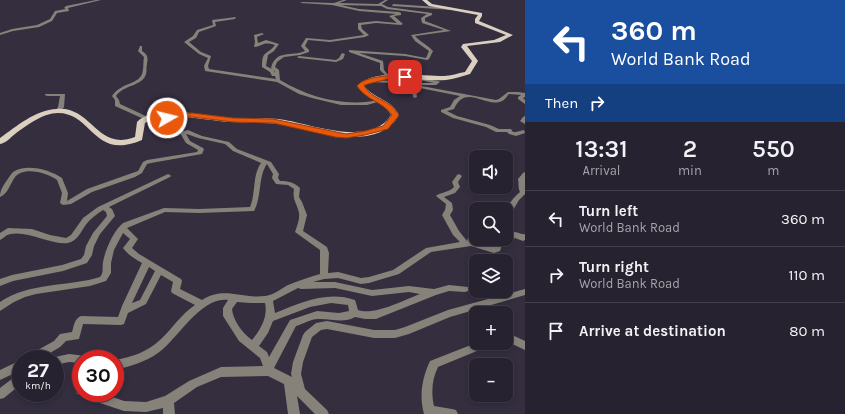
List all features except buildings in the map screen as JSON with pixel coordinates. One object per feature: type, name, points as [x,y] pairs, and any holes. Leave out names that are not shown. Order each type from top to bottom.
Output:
[{"type":"main road","points":[[0,142],[25,122],[38,116],[58,111],[76,113],[104,140],[114,143],[131,141],[139,138],[141,122],[146,118],[171,116],[192,115],[233,120],[273,121],[328,134],[346,136],[379,130],[389,124],[395,115],[394,112],[390,107],[370,96],[361,87],[361,84],[388,77],[452,77],[468,73],[470,67],[475,61],[464,47],[465,45],[506,38],[510,35],[477,22],[476,21],[480,14],[431,5],[424,0]]},
{"type":"street","points":[[0,34],[12,30],[36,26],[52,20],[56,12],[68,10],[66,8],[67,7],[100,0]]},
{"type":"street","points":[[333,4],[346,0]]},
{"type":"street","points":[[380,4],[386,0]]},
{"type":"street","points":[[302,3],[402,4],[461,10]]},
{"type":"street","points":[[278,78],[277,70],[273,68],[275,61],[280,58],[306,52],[308,50],[303,46],[305,40],[308,38],[330,41],[365,36],[367,35],[360,29],[359,24],[376,22],[401,24],[391,16],[400,15],[400,13],[359,10],[333,4]]},
{"type":"street","points":[[380,4],[384,7],[431,14],[423,18],[423,22],[449,31],[413,35],[415,39],[428,47],[431,51],[426,59],[405,55],[350,51],[383,63],[382,70],[388,77]]},
{"type":"street","points":[[235,18],[213,21],[214,25],[198,31],[196,36],[186,42],[200,53],[210,57],[206,66],[208,70],[278,78]]},
{"type":"street","points":[[262,34],[255,36],[257,42],[255,45],[268,40],[277,44],[274,50],[264,55],[264,67],[272,71],[273,74],[287,86],[309,96],[336,103],[358,105],[379,101]]},
{"type":"street","points":[[141,47],[140,51],[145,54],[147,58],[143,77],[137,82],[121,88],[114,96],[117,100],[117,106],[146,118]]},
{"type":"street","points":[[275,61],[290,57],[336,61],[341,59],[343,54]]},
{"type":"street","points":[[415,97],[414,90],[416,87],[413,84],[438,83],[437,81],[422,79],[421,77]]},
{"type":"street","points":[[370,81],[392,81],[416,87],[498,101],[508,93],[518,93],[524,95],[520,98],[525,104]]},
{"type":"street","points":[[47,95],[63,95],[61,107],[58,111]]},
{"type":"street","points":[[471,96],[460,97],[454,103],[452,108],[443,111],[454,117],[488,126],[498,131],[509,130],[514,134],[524,132]]},
{"type":"street","points":[[171,116],[151,121],[163,123],[183,133],[188,132],[200,137],[228,143],[230,147],[235,150],[267,162],[276,174],[274,178],[278,183],[289,183],[296,188],[296,197],[303,215],[299,232],[324,249],[324,276]]},
{"type":"street","points":[[525,118],[523,121],[525,122]]},
{"type":"street","points":[[0,195],[17,173],[25,170],[34,170],[48,173],[60,179],[65,192],[63,203],[68,203],[96,188],[140,172],[145,163],[149,160],[200,152],[200,149],[188,142],[183,133]]},
{"type":"street","points":[[0,306],[8,300],[22,294],[103,279],[107,273],[107,263],[110,250],[122,228],[164,210],[199,212],[252,209],[264,162]]},
{"type":"street","points":[[513,204],[522,192],[523,186],[521,179],[525,174]]},
{"type":"street","points":[[0,246],[1,236],[8,231],[32,232],[34,234],[48,236],[62,242],[67,242],[75,235],[84,221],[104,207],[168,176]]},
{"type":"street","points":[[459,176],[455,182],[457,187],[454,191],[446,195],[439,196],[449,203],[448,212],[446,215],[456,233],[469,241]]},
{"type":"street","points":[[0,283],[12,278],[63,268],[84,261],[97,233],[111,216],[109,211],[104,207]]},
{"type":"street","points":[[122,228],[134,239],[127,248],[136,256],[159,271],[178,281],[175,291],[185,295],[188,299],[202,304]]},
{"type":"street","points":[[513,236],[523,238],[525,237]]},
{"type":"street","points":[[124,363],[136,360],[158,346],[187,317],[202,304],[211,299],[218,297],[235,297],[250,300],[268,299],[297,285],[324,276],[338,275],[361,281],[369,280],[396,272],[432,249],[469,242]]},
{"type":"street","points":[[482,246],[494,250],[497,249],[498,246]]},
{"type":"street","points":[[47,350],[57,344],[64,337],[76,336],[79,322],[82,320],[121,321],[124,311],[147,262]]},
{"type":"street","points":[[124,311],[143,302],[159,271]]},
{"type":"street","points":[[297,285],[336,284],[372,293],[409,289],[431,293],[434,292]]},
{"type":"street","points":[[354,312],[363,315],[376,315],[434,292],[449,288],[465,289]]},
{"type":"street","points":[[300,391],[296,374],[298,362],[308,335],[319,326],[327,325],[374,334],[395,334],[448,314],[525,292]]},
{"type":"street","points":[[235,297],[227,308],[228,316],[240,336],[264,355],[269,370]]},
{"type":"street","points":[[253,346],[263,332],[269,319],[271,309],[268,299]]},
{"type":"street","points":[[269,319],[295,309],[331,300],[352,302],[354,312]]},
{"type":"street","points":[[269,370],[293,323],[317,315],[345,317],[352,315],[354,312]]},
{"type":"street","points":[[513,340],[525,346]]},
{"type":"street","points":[[452,414],[430,413],[427,392],[431,368],[434,364],[469,350]]},
{"type":"street","points":[[0,375],[12,369]]},
{"type":"street","points":[[109,402],[135,408],[156,405],[168,401],[193,384],[221,372],[269,370],[289,381],[323,414]]},
{"type":"street","points":[[289,381],[294,414]]},
{"type":"street","points":[[0,394],[12,385]]},
{"type":"street","points":[[168,401],[169,414]]},
{"type":"route","points":[[167,118],[171,116],[192,115],[233,120],[273,121],[288,123],[335,135],[346,136],[365,133],[385,128],[392,122],[395,115],[390,107],[370,96],[363,90],[360,86],[361,84],[388,77],[405,77]]}]
